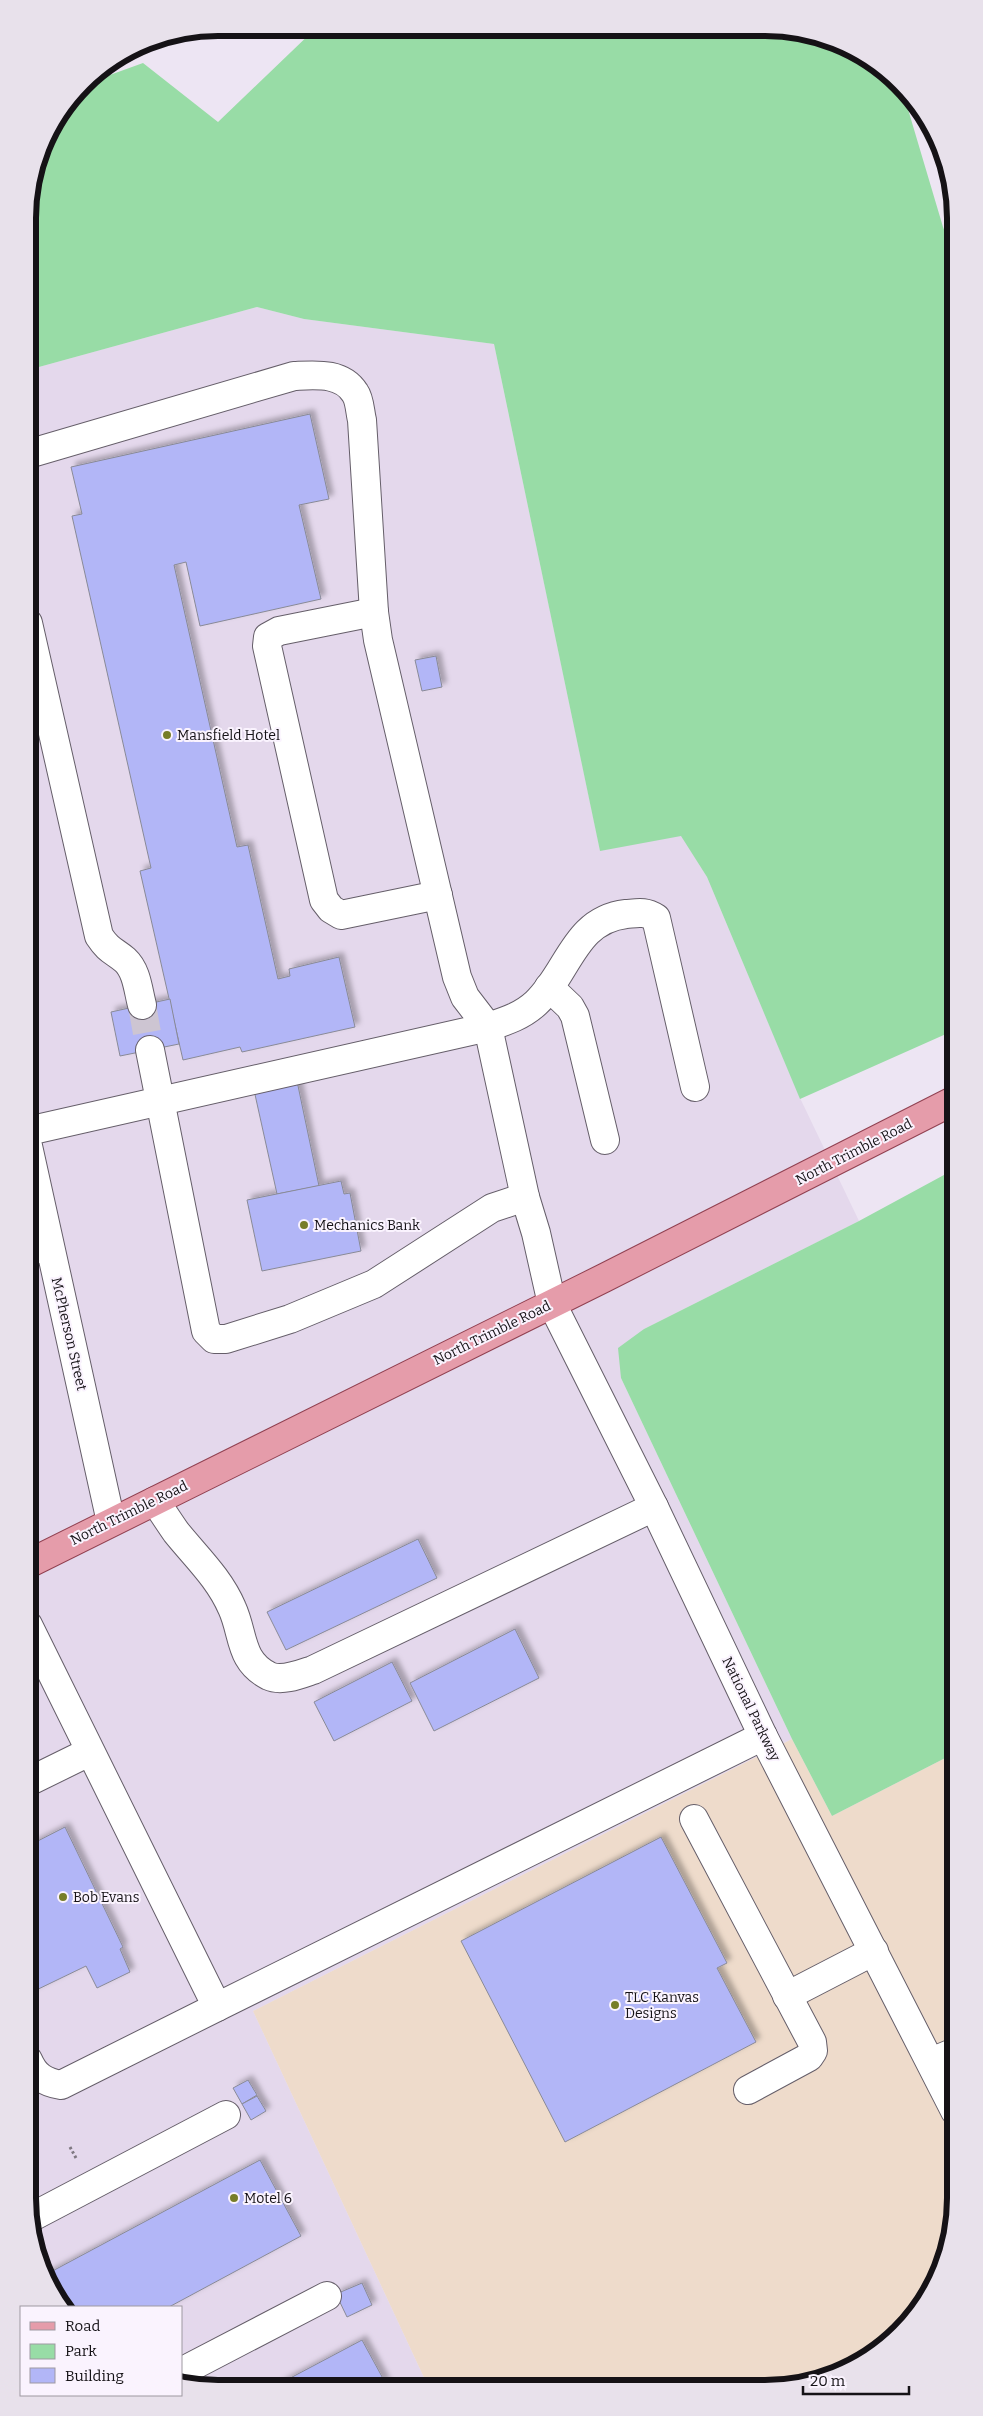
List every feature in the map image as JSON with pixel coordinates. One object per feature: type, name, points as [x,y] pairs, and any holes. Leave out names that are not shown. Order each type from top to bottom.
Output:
[{"type":"main road","name":"North Trimble Road","points":[[36,1560],[552,1304],[947,1104]]},
{"type":"street","points":[[36,452],[294,376],[320,374],[342,380],[356,394],[362,420],[374,612],[457,977],[465,997],[488,1027]]},
{"type":"street","points":[[374,612],[279,631],[268,637],[267,646],[324,900],[331,909],[341,916],[438,895]]},
{"type":"street","points":[[36,658],[99,936],[108,949],[126,961],[134,974],[142,1005]]},
{"type":"street","points":[[36,1129],[161,1099],[488,1027],[523,1013],[549,987],[578,943],[600,922],[616,915],[647,912],[656,918],[695,1087]]},
{"type":"street","points":[[549,987],[570,1007],[575,1016],[605,1140]]},
{"type":"street","name":"National Parkway","points":[[488,1027],[525,1198],[536,1233],[552,1304],[654,1507],[763,1736],[947,2095]]},
{"type":"street","points":[[150,1050],[206,1331],[214,1339],[226,1339],[290,1319],[374,1284],[492,1208],[525,1198]]},
{"type":"street","name":"McPherson Street","points":[[36,1228],[38,1249],[111,1522]]},
{"type":"street","points":[[155,1501],[177,1532],[218,1581],[233,1610],[241,1643],[248,1658],[270,1676],[290,1677],[314,1670],[654,1507]]},
{"type":"street","points":[[36,1642],[217,2007]]},
{"type":"street","points":[[36,2074],[48,2082],[61,2085],[763,1736]]},
{"type":"street","points":[[36,1778],[89,1752]]},
{"type":"street","points":[[694,1819],[812,2042],[813,2050],[809,2057],[748,2090]]},
{"type":"street","points":[[788,1996],[874,1951]]},
{"type":"street","points":[[930,2062],[947,2055]]},
{"type":"street","points":[[37,2214],[226,2115]]},
{"type":"street","points":[[182,2371],[327,2296]]},
{"type":"shaded area","points":[[257,307],[304,319],[494,344],[600,850],[681,835],[707,877],[800,1098],[859,1221],[644,1329],[621,1378],[792,1739],[253,2011],[425,2380],[218,2380],[182,2376],[182,2306],[72,2306],[55,2278],[42,2245],[36,2198],[36,368]]},
{"type":"shaded area","points":[[792,1739],[832,1816],[947,1757],[947,2198],[941,2245],[928,2278],[902,2318],[876,2342],[834,2366],[812,2374],[765,2380],[425,2380],[253,2011]]},
{"type":"green space","points":[[308,36],[765,36],[788,38],[812,42],[845,55],[876,74],[902,98],[906,104],[947,237],[947,1034],[800,1099],[707,877],[681,836],[600,851],[494,344],[304,319],[257,307],[36,368],[36,218],[38,195],[42,171],[50,149],[74,107],[102,78],[143,63],[218,122]]},
{"type":"green space","points":[[947,1173],[947,1757],[832,1816],[792,1739],[621,1378],[618,1348],[644,1329],[859,1221]]},
{"type":"building","name":"Mansfield Hotel","points":[[310,414],[329,499],[299,505],[321,599],[200,626],[186,562],[174,565],[237,847],[248,845],[278,979],[290,976],[289,969],[339,957],[355,1027],[242,1052],[240,1047],[183,1060],[140,871],[151,868],[72,516],[82,514],[71,467]]},
{"type":"building","points":[[436,656],[442,687],[422,691],[415,660]]},
{"type":"building","points":[[170,999],[179,1044],[120,1056],[111,1012]]},
{"type":"building","points":[[297,1081],[319,1186],[277,1194],[254,1090]]},
{"type":"building","name":"Mechanics Bank","points":[[341,1181],[344,1194],[350,1193],[361,1251],[262,1271],[247,1200]]},
{"type":"building","points":[[418,1539],[437,1578],[286,1650],[267,1612]]},
{"type":"building","points":[[515,1629],[539,1678],[434,1731],[410,1683]]},
{"type":"building","points":[[392,1662],[412,1701],[334,1741],[314,1702]]},
{"type":"building","name":"Bob Evans","points":[[65,1827],[123,1947],[120,1949],[130,1972],[97,1988],[86,1966],[36,1990],[36,1842]]},
{"type":"building","name":"TLC Kanvas Designs","points":[[661,1837],[727,1963],[717,1968],[756,2042],[565,2142],[461,1941]]},
{"type":"building","points":[[248,2080],[257,2095],[242,2104],[233,2088]]},
{"type":"building","points":[[257,2096],[266,2111],[251,2120],[242,2104]]},
{"type":"building","name":"Motel 6","points":[[260,2160],[301,2236],[171,2306],[72,2306],[52,2271]]},
{"type":"building","points":[[362,2283],[372,2305],[347,2317],[336,2294]]},
{"type":"building","points":[[362,2340],[384,2380],[287,2380]]},
{"type":"tunnel","points":[[142,1005],[150,1050]]},
{"type":"place","name":"Mansfield Hotel","points":[[167,735]]},
{"type":"place","name":"Mechanics Bank","points":[[304,1225]]},
{"type":"place","name":"Bob Evans","points":[[63,1897]]},
{"type":"place","name":"TLC Kanvas Designs","points":[[615,2005]]},
{"type":"place","name":"Motel 6","points":[[234,2198]]}]
